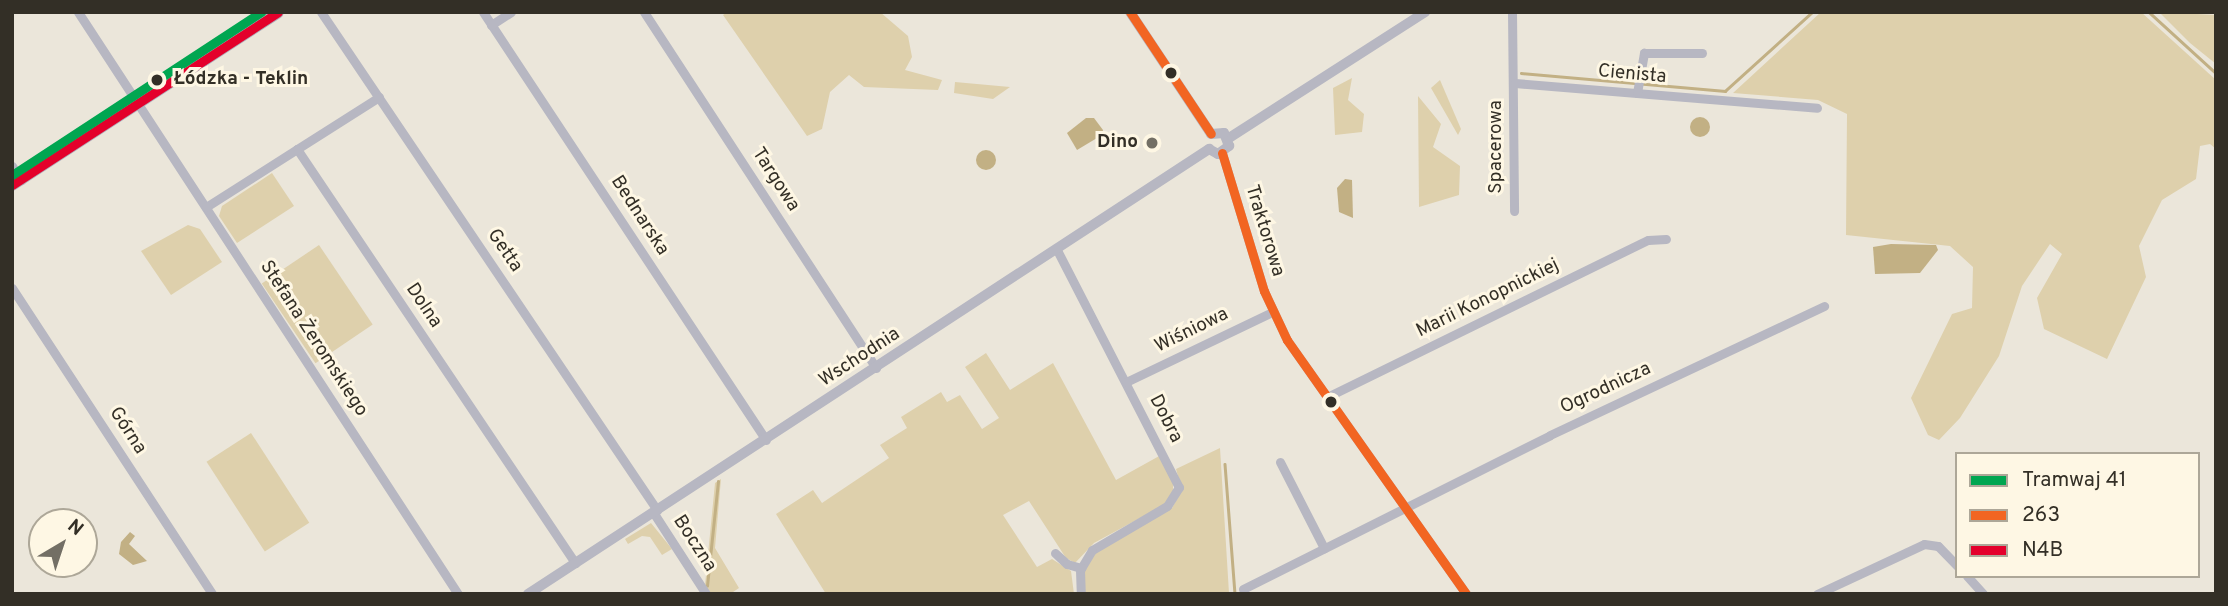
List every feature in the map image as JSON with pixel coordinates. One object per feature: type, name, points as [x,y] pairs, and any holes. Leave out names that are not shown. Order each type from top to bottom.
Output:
[{"type":"main road","points":[[17,183],[278,12]]},
{"type":"street","name":"Stefana Żeromskiego","points":[[78,12],[458,594]]},
{"type":"street","name":"Getta","points":[[321,12],[655,511]]},
{"type":"street","name":"Bednarska","points":[[483,12],[766,440]]},
{"type":"street","points":[[491,25],[511,12]]},
{"type":"street","name":"Targowa","points":[[644,12],[876,368]]},
{"type":"street","points":[[1130,12],[1211,134],[1209,149],[1222,153],[1229,138],[1425,12]]},
{"type":"street","points":[[1512,12],[1515,83]]},
{"type":"street","points":[[1637,93],[1644,53],[1702,53]]},
{"type":"street","name":"Cienista","points":[[1515,83],[1817,108]]},
{"type":"street","name":"Spacerowa","points":[[1514,211],[1515,83]]},
{"type":"street","points":[[206,207],[379,97]]},
{"type":"street","points":[[1211,134],[1220,131],[1229,138]]},
{"type":"street","name":"Dolna","points":[[297,149],[575,563]]},
{"type":"street","name":"Wschodnia","points":[[528,594],[1209,149]]},
{"type":"street","name":"Traktorowa","points":[[1222,153],[1272,312],[1327,397],[1466,594]]},
{"type":"street","points":[[12,166],[17,183]]},
{"type":"street","name":"Marii Konopnickiej","points":[[1327,397],[1648,240],[1666,239]]},
{"type":"street","name":"Dobra","points":[[1057,250],[1177,482],[1178,493],[1161,511],[1096,545],[1081,568]]},
{"type":"street","name":"Górna","points":[[12,288],[212,594]]},
{"type":"street","name":"Ogrodnicza","points":[[1242,589],[1404,507],[1824,306]]},
{"type":"street","name":"Wiśniowa","points":[[1126,382],[1272,312]]},
{"type":"street","points":[[1280,462],[1324,548]]},
{"type":"street","name":"Boczna","points":[[655,511],[706,594]]},
{"type":"street","points":[[1817,594],[1918,545],[1933,544],[1955,564]]},
{"type":"street","points":[[1055,552],[1067,564],[1081,568],[1081,594]]},
{"type":"street","points":[[1969,578],[1983,594]]},
{"type":"shaded area","points":[[727,12],[880,12],[908,36],[912,57],[905,70],[942,80],[938,90],[864,87],[849,75],[830,92],[822,129],[807,136],[723,15]]},
{"type":"shaded area","points":[[1821,12],[2141,12],[2216,80],[2216,149],[2210,144],[2200,146],[2196,179],[2162,200],[2139,246],[2146,277],[2107,359],[2044,329],[2037,298],[2062,254],[2050,244],[2022,286],[1999,356],[1960,418],[1939,440],[1928,435],[1911,398],[1952,314],[1972,308],[1973,267],[1950,246],[1846,235],[1847,114],[1818,100],[1733,93]]},
{"type":"shaded area","points":[[2159,12],[2216,15],[2216,64],[2190,43]]},
{"type":"shaded area","points":[[1352,78],[1348,100],[1364,114],[1362,132],[1335,135],[1333,88]]},
{"type":"shaded area","points":[[1440,80],[1461,129],[1458,135],[1431,88]]},
{"type":"shaded area","points":[[955,82],[1010,87],[993,99],[954,93]]},
{"type":"shaded area","points":[[1418,96],[1441,124],[1433,147],[1460,166],[1459,195],[1419,207]]},
{"type":"shaded area","points":[[1696,117],[1704,117],[1710,127],[1704,137],[1696,137],[1690,131],[1690,123]]},
{"type":"shaded area","points":[[1086,118],[1094,118],[1103,130],[1102,135],[1077,150],[1067,133]]},
{"type":"shaded area","points":[[986,150],[993,153],[996,160],[993,167],[986,170],[979,167],[976,160],[979,153]]},
{"type":"shaded area","points":[[272,173],[294,206],[237,243],[219,216],[222,206]]},
{"type":"shaded area","points":[[1345,179],[1352,180],[1353,218],[1339,212],[1337,188]]},
{"type":"shaded area","points":[[188,225],[200,229],[222,262],[171,295],[141,251]]},
{"type":"shaded area","points":[[1891,244],[1936,245],[1938,250],[1920,273],[1875,274],[1873,247]]},
{"type":"shaded area","points":[[319,245],[373,325],[315,363],[262,284]]},
{"type":"shaded area","points":[[986,353],[1010,390],[1053,363],[1116,480],[1161,455],[1173,482],[1173,493],[1164,505],[1094,543],[1075,563],[1066,558],[1029,501],[1003,515],[1037,567],[1052,559],[1071,571],[1074,594],[826,594],[776,514],[813,490],[822,503],[889,458],[880,445],[907,428],[901,417],[941,392],[947,402],[960,395],[982,429],[999,418],[965,367]]},
{"type":"shaded area","points":[[251,433],[309,523],[265,552],[207,462]]},
{"type":"shaded area","points":[[1220,448],[1229,593],[1084,594],[1082,574],[1094,553],[1172,508],[1182,490],[1176,469]]},
{"type":"shaded area","points":[[721,479],[715,548],[739,588],[730,594],[709,594],[661,517],[705,585],[715,483]]},
{"type":"shaded area","points":[[651,523],[672,549],[662,555],[650,537],[642,536],[628,544],[625,539]]},
{"type":"shaded area","points":[[130,532],[135,536],[129,544],[147,561],[133,565],[119,554],[121,542]]},
{"type":"waterway","points":[[1521,73],[1725,91],[1812,12]]},
{"type":"waterway","points":[[2149,12],[2216,73]]},
{"type":"waterway","points":[[1225,464],[1235,594]]},
{"type":"waterway","points":[[707,586],[718,482]]},
{"type":"tram line","name":"41","points":[[12,175],[261,12]]},
{"type":"transit line","name":"N4B","points":[[12,185],[278,12]]},
{"type":"transit line","name":"263","points":[[1130,12],[1211,134]]},
{"type":"transit line","name":"263","points":[[1222,153],[1264,291],[1287,340],[1466,594]]},
{"type":"place","name":"Łódzka - Teklin","points":[[157,80]]},
{"type":"place","name":"Dino","points":[[1152,143]]}]
